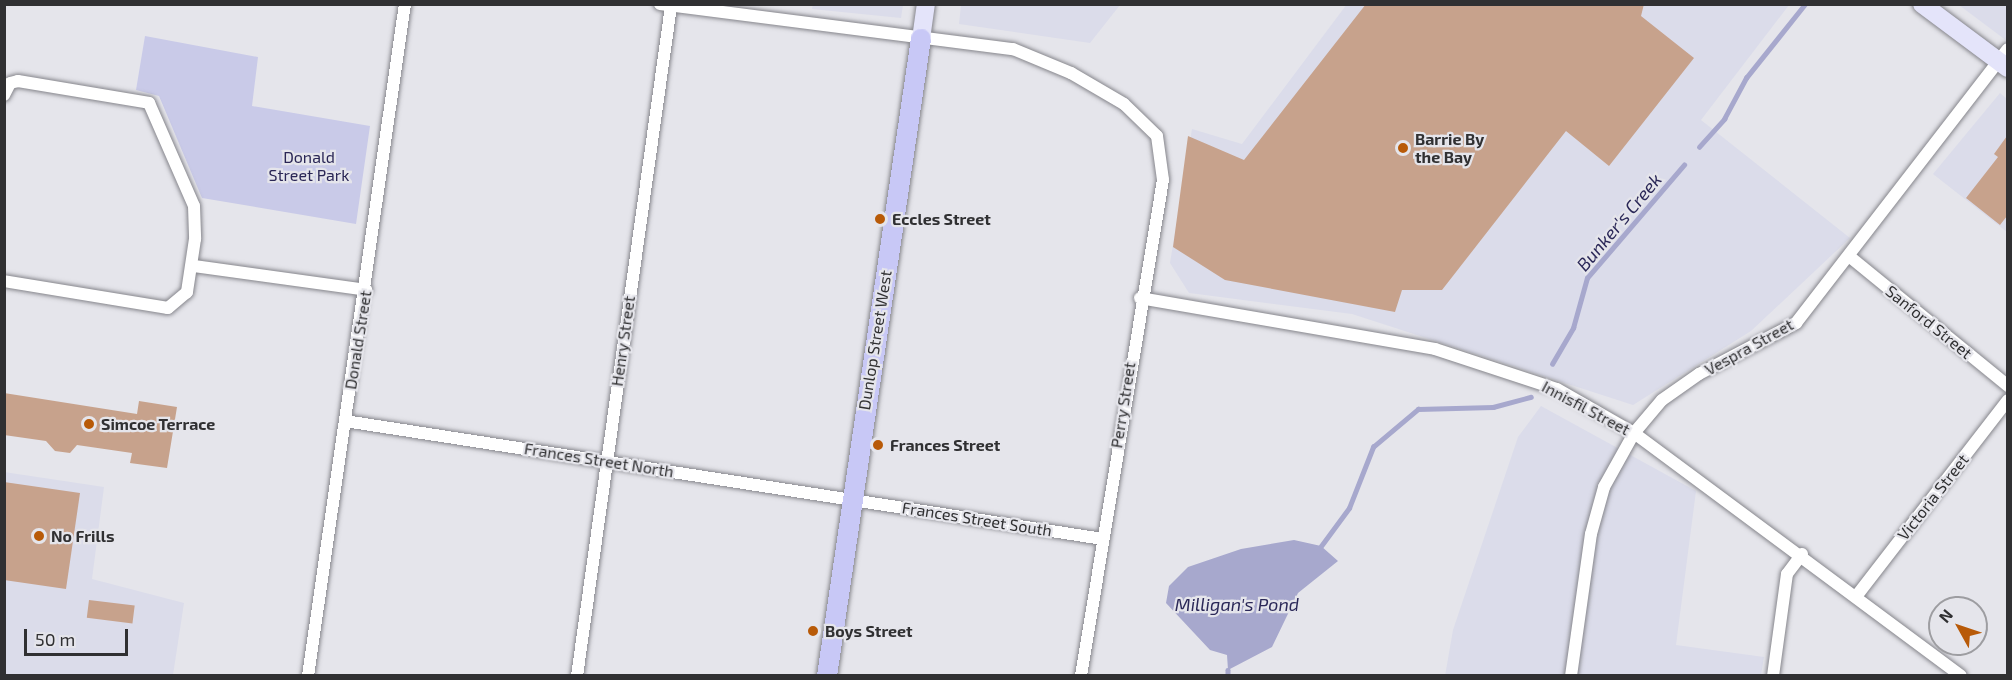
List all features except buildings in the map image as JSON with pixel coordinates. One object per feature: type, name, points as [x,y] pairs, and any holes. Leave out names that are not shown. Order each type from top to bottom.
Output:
[{"type":"main road","name":"Dunlop Street West","points":[[828,675],[926,4]]},
{"type":"main road","points":[[1922,4],[2004,59]]},
{"type":"street","name":"Donald Street","points":[[308,675],[366,290],[405,4]]},
{"type":"street","points":[[665,5],[921,39]]},
{"type":"street","name":"Henry Street","points":[[577,675],[665,5]]},
{"type":"street","name":"Perry Street","points":[[921,39],[989,44],[1033,55],[1124,104],[1157,136],[1163,180],[1140,298],[1081,675]]},
{"type":"street","name":"Vespra Street","points":[[1571,675],[1591,534],[1604,487],[1634,433],[1662,400],[1699,374],[1796,323],[2004,59]]},
{"type":"street","points":[[4,95],[10,83],[18,81],[149,103],[194,206],[194,266],[187,292],[168,308],[4,281]]},
{"type":"street","name":"Sanford Street","points":[[1850,257],[2007,386]]},
{"type":"street","points":[[194,266],[366,290]]},
{"type":"street","name":"Innisfil Street","points":[[1140,298],[1435,349],[1499,366],[1557,389],[1634,433],[1858,594],[1962,675]]},
{"type":"street","name":"Victoria Street","points":[[1858,594],[2007,400]]},
{"type":"street","name":"Frances Street North","points":[[345,421],[852,499]]},
{"type":"street","name":"Frances Street South","points":[[852,499],[1103,539]]},
{"type":"street","points":[[1773,675],[1787,574],[1802,554]]},
{"type":"shaded area","points":[[813,4],[903,5],[901,18],[812,9]]},
{"type":"shaded area","points":[[961,4],[1120,5],[1090,43],[959,24]]},
{"type":"shaded area","points":[[1347,4],[1789,5],[1701,120],[1850,238],[1751,331],[1633,405],[1352,314],[1189,293],[1170,263],[1192,129],[1242,144]]},
{"type":"shaded area","points":[[1959,5],[2007,5],[2007,41]]},
{"type":"shaded area","points":[[2000,93],[2007,99],[2007,232],[1933,174]]},
{"type":"shaded area","points":[[1541,406],[1696,491],[1676,645],[1764,657],[1761,675],[1445,676],[1453,630],[1518,437]]},
{"type":"shaded area","points":[[4,472],[104,487],[92,579],[184,603],[173,675],[5,675]]},
{"type":"green space","name":"Donald Street Park","points":[[145,36],[258,57],[252,106],[370,126],[356,224],[202,198],[159,96],[136,90]]},
{"type":"water","name":"Milligan's Pond","points":[[1294,540],[1321,546],[1338,561],[1298,593],[1272,647],[1228,670],[1227,655],[1210,650],[1166,603],[1169,586],[1188,567],[1241,549]]},
{"type":"waterway","name":"Bunker's Creek","points":[[1699,147],[1724,119],[1746,78],[1805,4]]},
{"type":"waterway","name":"Bunker's Creek","points":[[1552,364],[1573,328],[1587,278],[1684,165]]},
{"type":"waterway","name":"Bunker's Creek","points":[[1321,546],[1349,508],[1373,447],[1418,409],[1493,407],[1531,397]]},
{"type":"waterway","points":[[1228,670],[1228,676]]},
{"type":"place","name":"Barrie By the Bay","points":[[1403,148]]},
{"type":"place","name":"Eccles Street","points":[[880,219]]},
{"type":"place","name":"Simcoe Terrace","points":[[89,424]]},
{"type":"place","name":"Frances Street","points":[[878,445]]},
{"type":"place","name":"No Frills","points":[[39,536]]},
{"type":"place","name":"Boys Street","points":[[813,631]]}]
